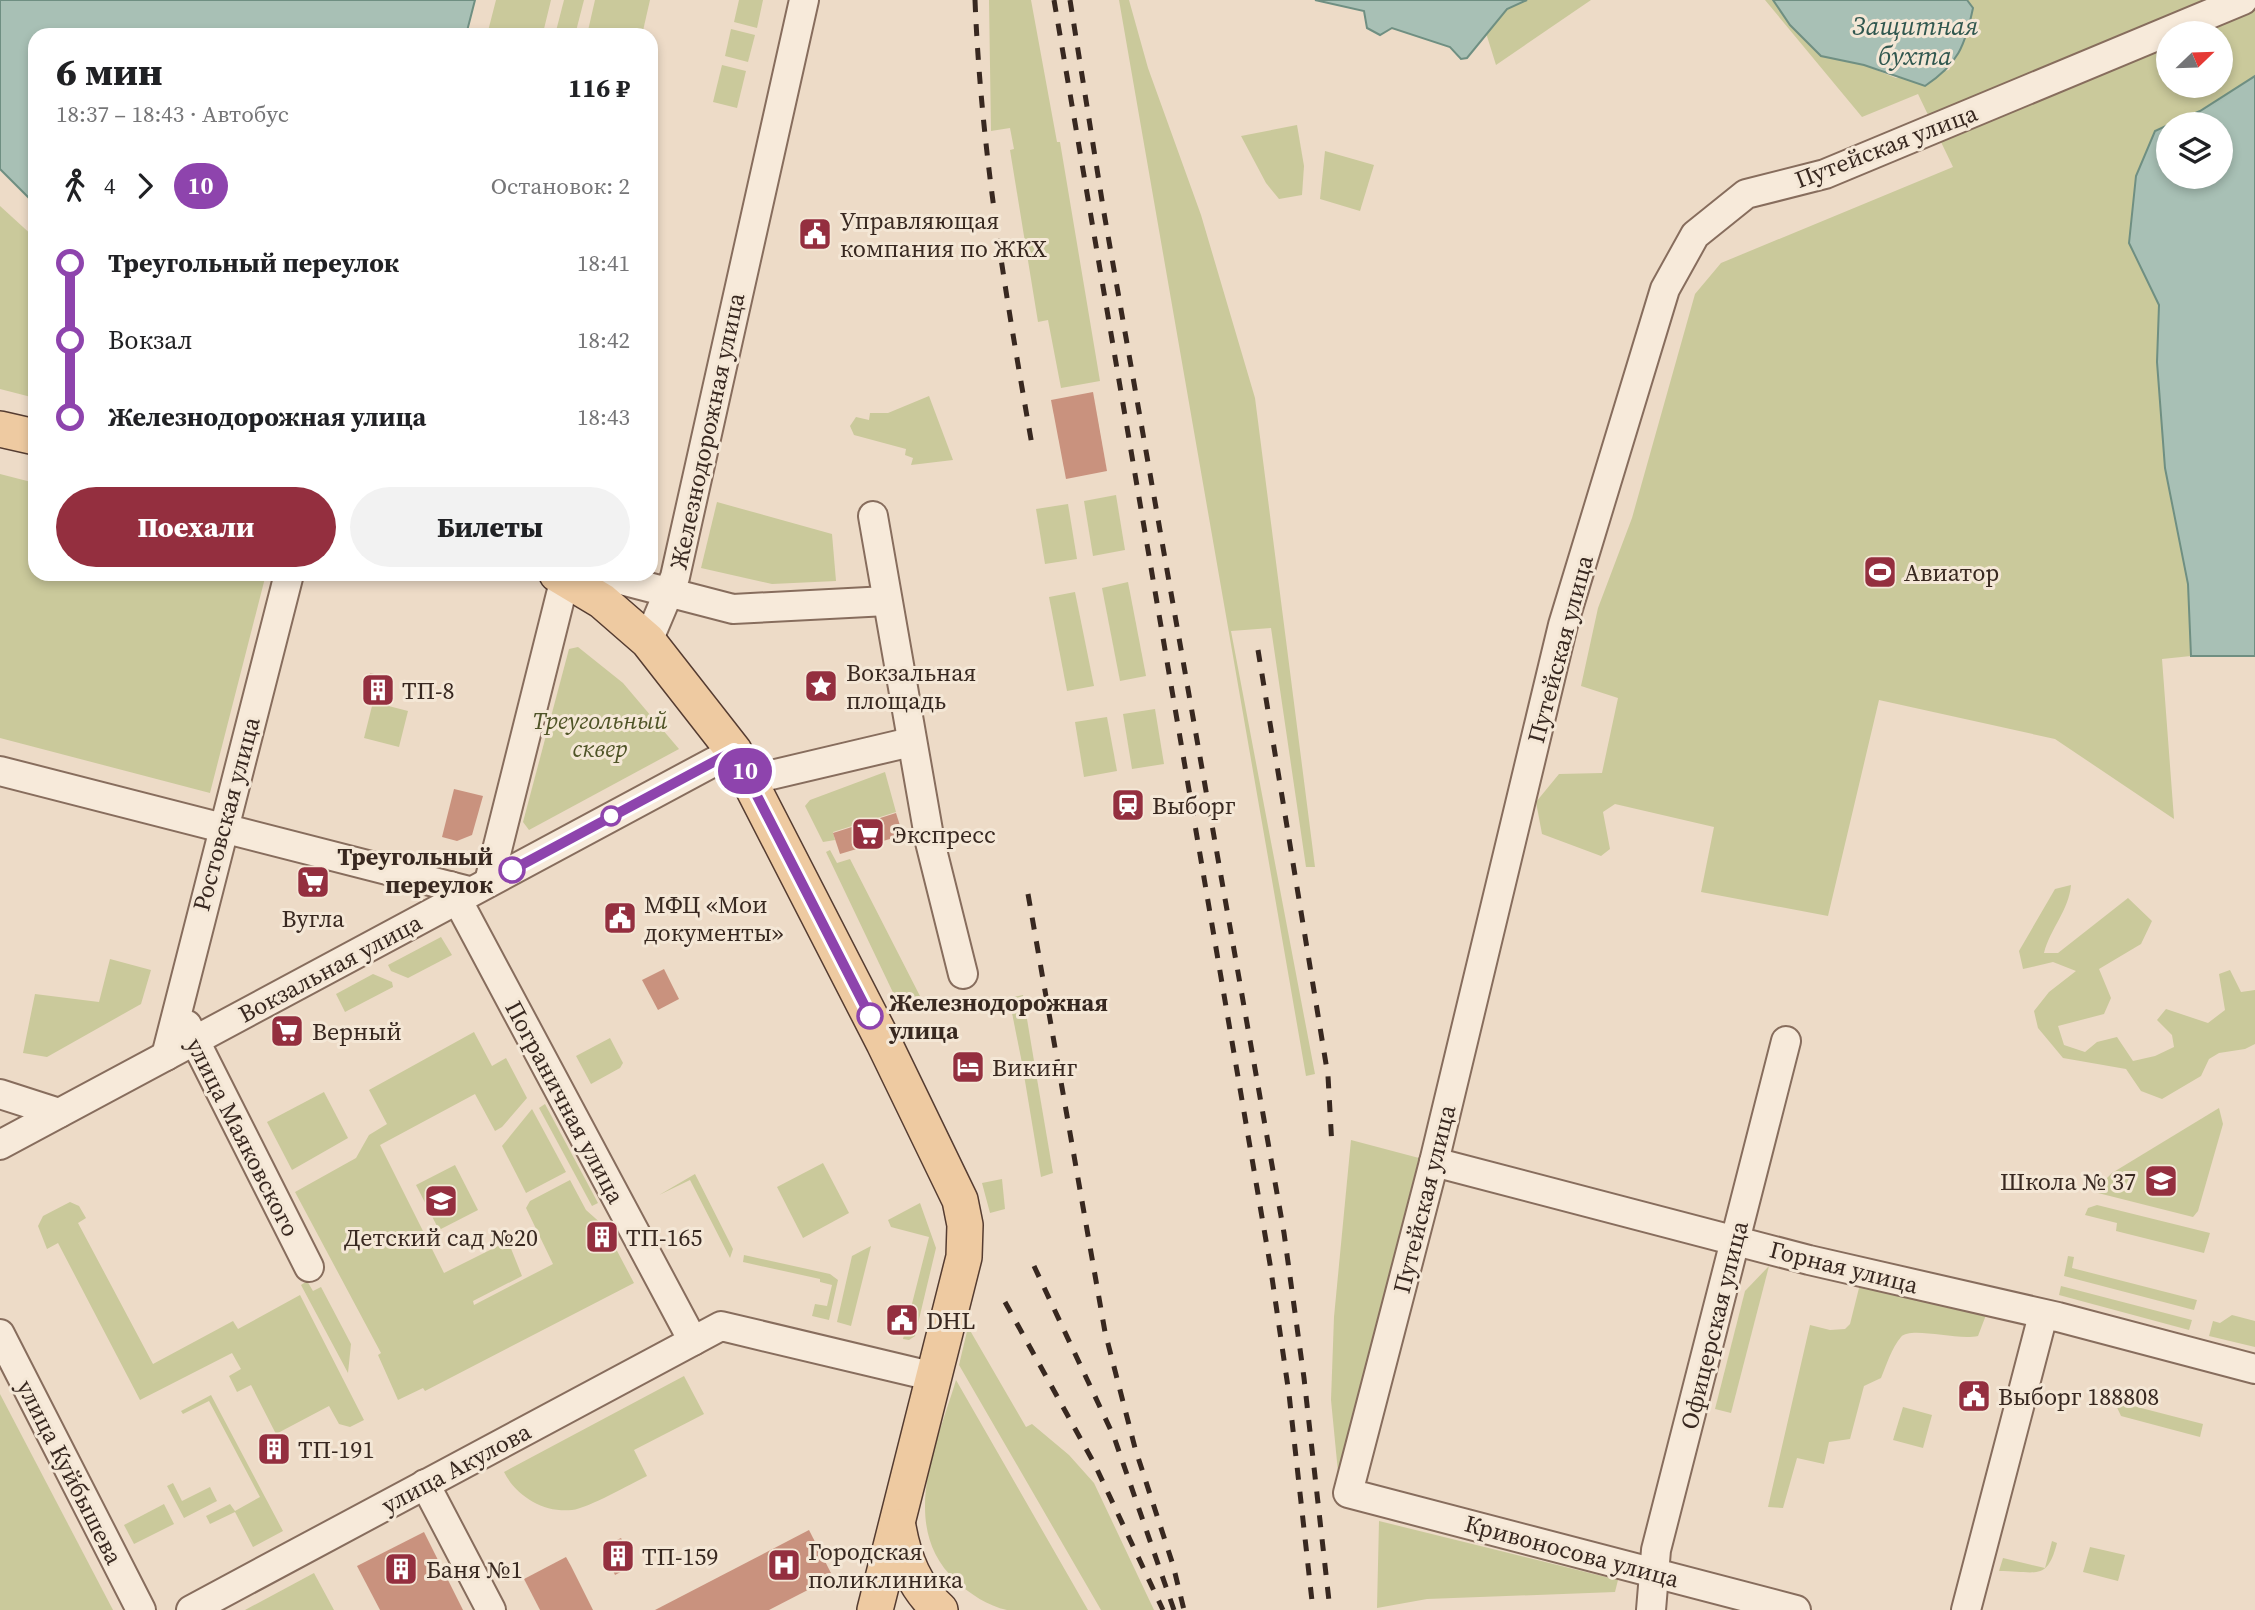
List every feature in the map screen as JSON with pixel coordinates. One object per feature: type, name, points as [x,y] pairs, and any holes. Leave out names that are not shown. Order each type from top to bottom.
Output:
[{"type":"main road","points":[[0,429],[28,436]]},
{"type":"main road","points":[[580,581],[648,641],[742,766],[960,1200],[965,1225],[964,1257],[875,1610]]},
{"type":"main road","points":[[898,1527],[902,1552],[911,1573],[940,1610]]},
{"type":"street","name":"Железнодорожная улица","points":[[648,641],[670,593],[701,466],[804,0]]},
{"type":"street","name":"Путейская улица","points":[[1348,1493],[1434,1162],[1563,625],[1665,289],[1695,234],[1746,194],[1825,174],[2243,0]]},
{"type":"street","points":[[873,516],[930,842],[963,974]]},
{"type":"street","name":"Ростовская улица","points":[[166,1056],[287,581]]},
{"type":"street","points":[[0,771],[467,890],[572,581]]},
{"type":"street","points":[[606,581],[733,609],[887,601]]},
{"type":"street","name":"Вокзальная улица","points":[[0,1145],[467,890],[742,766],[911,742]]},
{"type":"street","name":"Пограничная улица","points":[[467,890],[687,1329]]},
{"type":"street","name":"улица Маяковского","points":[[178,1007],[309,1267]]},
{"type":"street","name":"Офицерская улица","points":[[1651,1610],[1656,1550],[1786,1041]]},
{"type":"street","points":[[0,1094],[59,1113]]},
{"type":"street","name":"Горная улица","points":[[1434,1162],[1736,1241],[2255,1368]]},
{"type":"street","points":[[1966,1610],[2043,1315]]},
{"type":"street","name":"улица Акулова","points":[[191,1610],[425,1484],[687,1329],[721,1326],[935,1377]]},
{"type":"street","name":"улица Куйбышева","points":[[0,1335],[141,1610]]},
{"type":"street","points":[[425,1484],[491,1610]]},
{"type":"street","name":"Кривоносова улица","points":[[1348,1493],[1796,1610]]},
{"type":"green space","points":[[496,0],[551,0],[544,28],[489,28]]},
{"type":"green space","points":[[564,0],[584,0],[577,28],[557,28]]},
{"type":"green space","points":[[595,0],[650,0],[644,28],[589,28]]},
{"type":"green space","points":[[739,0],[763,0],[757,28],[734,22]]},
{"type":"green space","points":[[989,0],[1031,0],[1057,142],[1060,142],[1100,381],[1061,388],[1048,320],[1038,322],[1010,150],[1014,149],[1010,128],[991,131]]},
{"type":"green space","points":[[1119,0],[1129,0],[1148,68],[1201,215],[1255,398],[1315,867],[1306,867],[1271,628],[1231,631],[1315,1074],[1306,1076]]},
{"type":"green space","points":[[1527,0],[1591,0],[1496,65],[1486,33],[1507,9]]},
{"type":"green space","points":[[1765,0],[1773,0],[1790,25],[1821,56],[1864,65],[1896,78],[1949,70],[1962,46],[1973,8],[1967,0],[2255,0],[2255,76],[2233,90],[2233,21],[2156,21],[2156,98],[2220,98],[2198,112],[2156,112],[2156,131],[2136,176],[2129,242],[2159,305],[2157,362],[2165,468],[2188,584],[2191,656],[2162,659],[2174,819],[2055,739],[1879,700],[1828,916],[1701,892],[1714,827],[1615,804],[1603,812],[1610,849],[1601,856],[1542,834],[1536,802],[1559,774],[1602,773],[1618,698],[1581,686],[1598,608],[1632,518],[1695,294],[1721,263],[1953,167],[1918,94],[1862,117]]},
{"type":"green space","points":[[731,29],[755,35],[748,62],[725,56]]},
{"type":"green space","points":[[722,65],[746,71],[737,108],[713,102]]},
{"type":"green space","points":[[1297,125],[1304,166],[1302,195],[1279,199],[1266,183],[1241,136]]},
{"type":"green space","points":[[1325,151],[1374,165],[1360,211],[1320,199]]},
{"type":"green space","points":[[0,206],[28,232],[28,396],[0,389]]},
{"type":"green space","points":[[929,396],[953,460],[911,465],[913,458],[905,455],[906,449],[854,435],[850,426],[856,417],[869,420],[870,413],[888,413]]},
{"type":"green space","points":[[0,474],[28,481],[28,581],[264,581],[210,793],[0,738]]},
{"type":"green space","points":[[1116,495],[1125,550],[1093,556],[1084,501]]},
{"type":"green space","points":[[717,502],[832,534],[836,581],[772,584],[701,568]]},
{"type":"green space","points":[[1068,504],[1077,559],[1045,564],[1036,509]]},
{"type":"green space","points":[[1128,582],[1146,676],[1120,681],[1102,588]]},
{"type":"green space","points":[[1075,592],[1094,686],[1067,691],[1049,597]]},
{"type":"green space","name":"Треугольный сквер","points":[[578,647],[623,683],[679,749],[529,830],[523,822],[569,649]]},
{"type":"green space","points":[[373,702],[408,711],[399,747],[364,738]]},
{"type":"green space","points":[[1155,709],[1164,764],[1132,769],[1123,714]]},
{"type":"green space","points":[[1107,717],[1117,771],[1084,777],[1075,722]]},
{"type":"green space","points":[[885,772],[896,812],[833,832],[835,840],[823,842],[805,806],[810,800]]},
{"type":"green space","points":[[830,850],[837,863],[850,859],[922,1000],[909,1007],[898,1003],[826,852]]},
{"type":"green space","points":[[2071,885],[2067,903],[2044,953],[2058,953],[2128,898],[2152,921],[2141,944],[2099,969],[2111,998],[2104,1014],[2058,1026],[2064,1045],[2085,1052],[2097,1042],[2117,1037],[2133,1061],[2155,1056],[2174,1047],[2172,1035],[2157,1020],[2166,1009],[2208,1023],[2225,1010],[2219,974],[2230,970],[2241,992],[2255,990],[2255,1044],[2245,1049],[2219,1053],[2209,1059],[2201,1076],[2162,1099],[2141,1091],[2126,1069],[2063,1058],[2038,1028],[2034,1011],[2049,992],[2076,971],[2053,962],[2023,969],[2019,951],[2055,889]]},
{"type":"green space","points":[[441,937],[452,955],[408,978],[391,971],[388,965]]},
{"type":"green space","points":[[110,959],[151,970],[141,1004],[47,1057],[23,1053],[35,994],[99,1002]]},
{"type":"green space","points":[[373,974],[392,982],[393,987],[345,1012],[336,994]]},
{"type":"green space","points":[[1023,995],[1034,1061],[1022,1063],[1009,998]]},
{"type":"green space","points":[[474,1032],[492,1066],[506,1058],[527,1098],[502,1127],[495,1131],[475,1094],[380,1145],[444,1273],[508,1241],[522,1276],[473,1301],[474,1305],[553,1264],[526,1208],[530,1201],[570,1180],[586,1210],[604,1226],[591,1233],[602,1253],[615,1247],[634,1283],[425,1391],[423,1388],[398,1400],[378,1355],[381,1353],[295,1192],[356,1158],[369,1135],[387,1124],[369,1090]]},
{"type":"green space","points":[[610,1038],[623,1063],[620,1068],[591,1084],[576,1056]]},
{"type":"green space","points":[[1036,1073],[1053,1173],[1041,1177],[1024,1075]]},
{"type":"green space","points":[[324,1092],[348,1138],[292,1170],[267,1122]]},
{"type":"green space","points":[[545,1104],[598,1203],[592,1206],[539,1108]]},
{"type":"green space","points":[[2219,1108],[2223,1124],[2198,1211],[2193,1217],[2098,1193],[2096,1189],[2112,1173]]},
{"type":"green space","points":[[532,1109],[566,1172],[526,1193],[502,1146]]},
{"type":"green space","points":[[1351,1140],[1419,1158],[1338,1472],[1331,1400],[1334,1317]]},
{"type":"green space","points":[[823,1163],[849,1213],[803,1238],[777,1187]]},
{"type":"green space","points":[[455,1165],[478,1210],[439,1230],[416,1185]]},
{"type":"green space","points":[[695,1174],[733,1249],[730,1258],[690,1180],[659,1195]]},
{"type":"green space","points":[[1002,1179],[1005,1209],[990,1213],[982,1183]]},
{"type":"green space","points":[[70,1202],[79,1206],[86,1218],[78,1223],[153,1364],[233,1321],[238,1329],[300,1295],[364,1420],[350,1427],[339,1424],[329,1406],[276,1434],[251,1385],[237,1392],[229,1376],[241,1369],[232,1353],[140,1400],[58,1243],[47,1249],[38,1226],[43,1216]]},
{"type":"green space","points":[[920,1203],[936,1248],[915,1336],[909,1340],[903,1339],[929,1237],[891,1227],[888,1220]]},
{"type":"green space","points":[[2097,1205],[2210,1233],[2204,1253],[2116,1231],[2117,1223],[2085,1215],[2088,1208]]},
{"type":"green space","points":[[871,1246],[851,1326],[837,1322],[852,1256]]},
{"type":"green space","points":[[744,1255],[830,1274],[838,1280],[829,1320],[812,1316],[815,1304],[827,1306],[832,1285],[820,1282],[820,1279],[743,1262]]},
{"type":"green space","points":[[2068,1256],[2074,1257],[2072,1268],[2197,1300],[2194,1310],[2064,1276]]},
{"type":"green space","points":[[1769,1266],[1731,1413],[1715,1409],[1745,1291]]},
{"type":"green space","points":[[307,1281],[313,1291],[321,1287],[351,1344],[348,1373],[301,1285]]},
{"type":"green space","points":[[1873,1282],[1986,1315],[1978,1336],[1914,1333],[1901,1337],[1881,1378],[1864,1386],[1850,1439],[1829,1442],[1824,1464],[1797,1458],[1783,1508],[1768,1507],[1810,1325],[1830,1330],[1845,1329],[1850,1324],[1860,1284]]},
{"type":"green space","points":[[2061,1286],[2192,1320],[2189,1330],[2059,1295]]},
{"type":"green space","points":[[2232,1315],[2255,1321],[2255,1347],[2209,1336],[2213,1321],[2220,1323]]},
{"type":"green space","points":[[968,1327],[1026,1427],[1032,1424],[1069,1455],[1094,1483],[1154,1610],[1101,1610],[959,1365]]},
{"type":"green space","points":[[684,1376],[704,1414],[634,1450],[647,1476],[572,1510],[541,1506],[523,1495],[509,1481],[504,1472]]},
{"type":"green space","points":[[956,1380],[1088,1610],[1000,1608],[967,1590],[938,1559],[928,1535],[925,1510],[927,1484],[932,1457]]},
{"type":"green space","points":[[0,1394],[113,1610],[0,1610]]},
{"type":"green space","points":[[211,1395],[283,1531],[253,1547],[235,1512],[210,1524],[206,1516],[230,1504],[235,1511],[260,1497],[209,1401],[183,1414],[181,1411]]},
{"type":"green space","points":[[2114,1401],[2203,1424],[2200,1437],[2121,1416]]},
{"type":"green space","points":[[1903,1407],[1932,1415],[1923,1448],[1893,1440]]},
{"type":"green space","points":[[173,1483],[182,1501],[210,1487],[217,1501],[184,1518],[167,1486]]},
{"type":"green space","points":[[164,1504],[174,1524],[134,1544],[124,1525]]},
{"type":"green space","points":[[1379,1521],[1618,1580],[1615,1592],[1427,1599],[1377,1608]]},
{"type":"green space","points":[[2052,1541],[2057,1543],[2045,1568]]},
{"type":"green space","points":[[2090,1547],[2125,1555],[2118,1581],[2083,1572]]},
{"type":"green space","points":[[2003,1558],[2045,1568],[2038,1572],[1999,1571]]},
{"type":"green space","points":[[314,1573],[334,1610],[245,1610]]},
{"type":"water","points":[[0,0],[475,0],[468,28],[28,28],[28,197],[0,169]]},
{"type":"water","points":[[1315,0],[1527,0],[1507,9],[1467,58],[1461,59],[1450,47],[1392,28],[1380,35],[1367,28],[1364,11]]},
{"type":"water","name":"Защитная бухта","points":[[1773,0],[1967,0],[1973,8],[1963,44],[1953,62],[1925,86],[1864,65],[1821,56],[1790,25]]},
{"type":"water","points":[[2255,76],[2255,656],[2191,656],[2188,584],[2165,468],[2157,362],[2159,305],[2129,243],[2136,176],[2155,131],[2156,189],[2233,189],[2233,112],[2198,112],[2220,98],[2233,98],[2233,90]]},
{"type":"building","points":[[1093,392],[1107,471],[1066,479],[1051,400]]},
{"type":"building","name":"ТП-8","points":[[370,673],[392,678],[387,699],[365,694]]},
{"type":"building","points":[[454,789],[483,796],[472,835],[457,841],[442,837]]},
{"type":"building","name":"Экспресс","points":[[896,813],[903,835],[840,854],[833,833]]},
{"type":"building","points":[[664,969],[679,999],[658,1010],[642,980]]},
{"type":"building","name":"ТП-191","points":[[279,1434],[290,1453],[269,1464],[259,1445]]},
{"type":"building","name":"Городская поликлиника","points":[[809,1530],[833,1577],[769,1610],[655,1610]]},
{"type":"building","name":"Баня №1","points":[[424,1532],[463,1610],[380,1610],[357,1566]]},
{"type":"building","name":"ТП-159","points":[[621,1538],[634,1565],[615,1575],[602,1547]]},
{"type":"building","points":[[566,1557],[593,1610],[540,1610],[524,1579]]},
{"type":"railway","points":[[975,0],[989,168],[1004,279],[1032,445]]},
{"type":"railway","points":[[1054,0],[1270,1264],[1289,1394],[1313,1610]]},
{"type":"railway","points":[[1070,0],[1104,213],[1284,1233],[1304,1378],[1330,1610]]},
{"type":"railway","points":[[1258,650],[1328,1076],[1332,1147]]},
{"type":"railway","points":[[1028,894],[1105,1332],[1135,1448],[1173,1565],[1184,1610]]},
{"type":"railway","points":[[1034,1266],[1114,1437],[1174,1610]]},
{"type":"railway","points":[[1005,1302],[1095,1465],[1163,1610]]},
{"type":"bus line","name":"10","points":[[512,870],[734,751],[870,1016]]},
{"type":"place","name":"Управляющая компания по ЖКХ","points":[[815,234]]},
{"type":"place","name":"Авиатор","points":[[1880,572]]},
{"type":"place","name":"Вокзальная площадь","points":[[821,686]]},
{"type":"place","name":"ТП-8","points":[[378,690]]},
{"type":"place","name":"Выборг","points":[[1128,805]]},
{"type":"place","name":"Экспресс","points":[[868,834]]},
{"type":"place","name":"Треугольный переулок","points":[[512,870]]},
{"type":"place","name":"Вугла","points":[[313,882]]},
{"type":"place","name":"МФЦ «Мои документы»","points":[[620,918]]},
{"type":"place","name":"Железнодорожная улица","points":[[870,1016]]},
{"type":"place","name":"Верный","points":[[287,1031]]},
{"type":"place","name":"Викинг","points":[[968,1067]]},
{"type":"place","name":"Школа № 37","points":[[2161,1181]]},
{"type":"place","name":"Детский сад №20","points":[[441,1201]]},
{"type":"place","name":"ТП-165","points":[[602,1237]]},
{"type":"place","name":"DHL","points":[[902,1320]]},
{"type":"place","name":"Выборг 188808","points":[[1974,1396]]},
{"type":"place","name":"ТП-191","points":[[274,1449]]},
{"type":"place","name":"ТП-159","points":[[618,1556]]},
{"type":"place","name":"Городская поликлиника","points":[[784,1565]]},
{"type":"place","name":"Баня №1","points":[[401,1569]]}]
